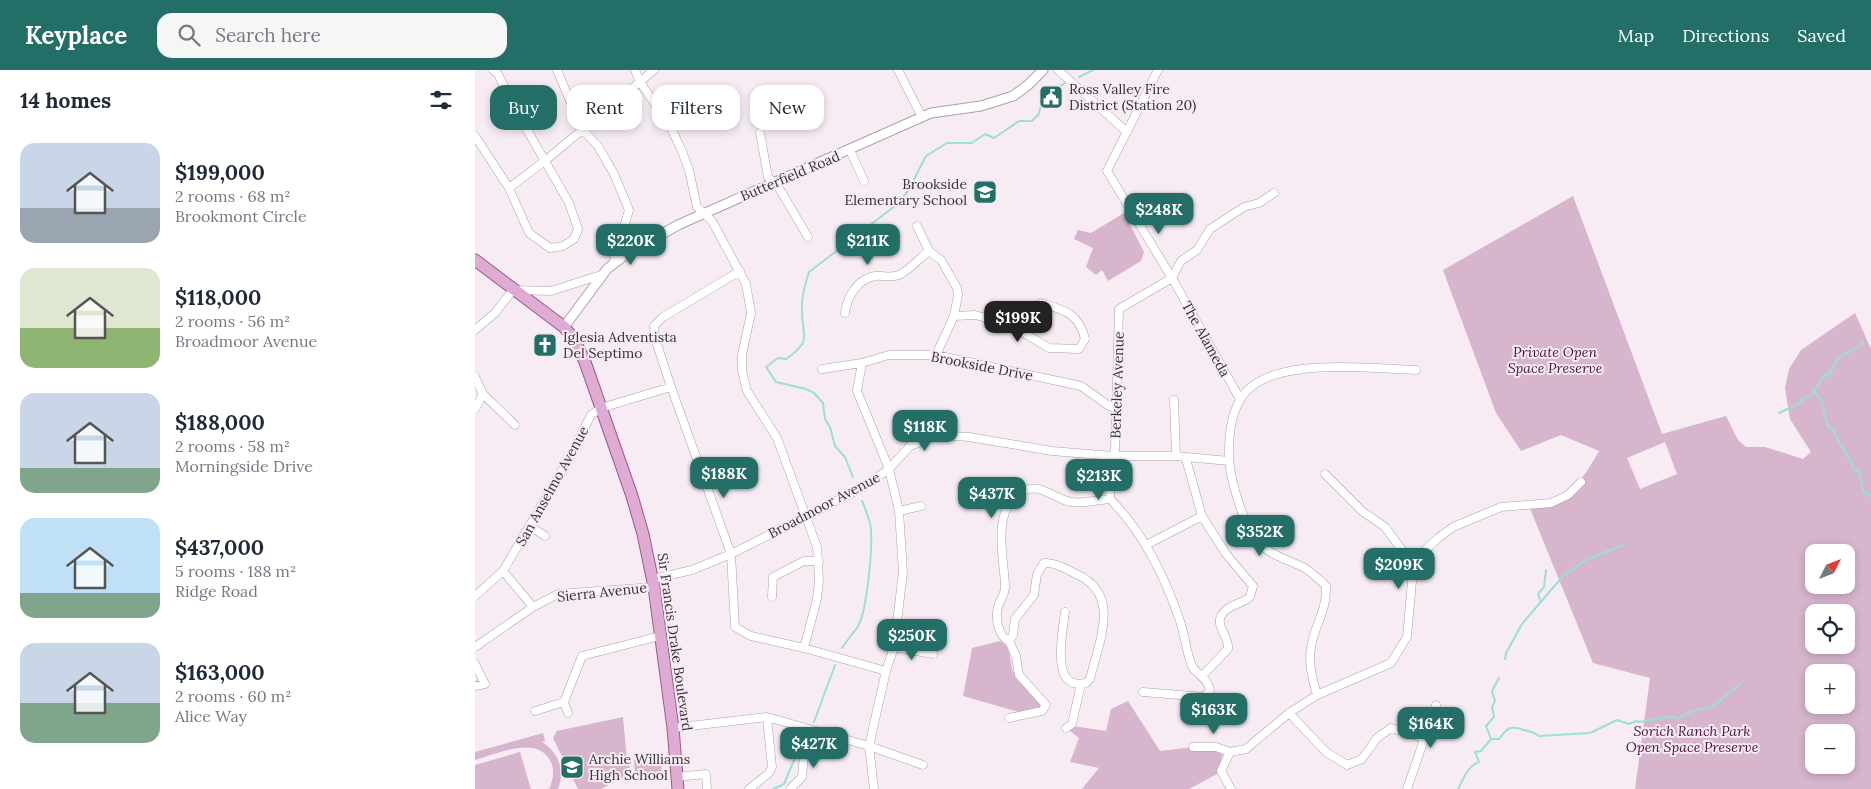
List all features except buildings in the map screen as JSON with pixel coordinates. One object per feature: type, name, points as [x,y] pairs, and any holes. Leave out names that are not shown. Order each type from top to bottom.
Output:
[{"type":"main road","name":"Sir Francis Drake Boulevard","points":[[475,260],[564,327],[573,336],[578,347],[632,496],[654,583],[673,728],[678,789]]},
{"type":"street","points":[[475,136],[509,188],[529,233],[550,248],[563,246],[574,239],[578,229],[569,203],[514,107],[498,74],[493,70]]},
{"type":"street","points":[[557,70],[567,94]]},
{"type":"street","points":[[635,70],[640,82],[674,135],[689,170],[697,207],[712,221],[740,271],[748,291],[751,313],[742,355],[742,371],[747,390],[777,438],[813,530],[819,561],[817,599],[804,648]]},
{"type":"street","points":[[636,85],[654,70]]},
{"type":"street","points":[[898,70],[922,117]]},
{"type":"street","name":"Butterfield Road","points":[[564,327],[601,275],[613,264],[678,225],[922,117],[998,102],[1013,96],[1028,85],[1043,70]]},
{"type":"street","points":[[1058,70],[1127,132]]},
{"type":"street","name":"The Alameda","points":[[1157,70],[1107,170],[1172,278],[1240,399]]},
{"type":"street","points":[[509,188],[581,130]]},
{"type":"street","points":[[583,130],[602,153],[614,174],[629,210],[613,264]]},
{"type":"street","points":[[760,133],[768,177],[779,188],[808,237]]},
{"type":"street","points":[[850,150],[865,181]]},
{"type":"street","points":[[1172,278],[1181,261],[1197,250],[1210,229],[1244,208],[1259,203],[1274,193]]},
{"type":"street","points":[[917,226],[929,251],[941,260],[957,288],[958,295],[954,316],[936,355]]},
{"type":"street","points":[[845,313],[847,300],[853,289],[873,276],[891,278],[901,274],[929,251]]},
{"type":"street","points":[[740,271],[663,317],[654,326],[655,338],[671,388],[731,554],[735,627],[751,636],[804,648],[886,672]]},
{"type":"street","points":[[475,330],[495,313],[513,290],[551,291],[569,287],[601,275]]},
{"type":"street","name":"Berkeley Avenue","points":[[1110,499],[1119,309],[1172,278]]},
{"type":"street","points":[[954,316],[975,315],[1009,324],[1049,348],[1079,349],[1085,339],[1082,327],[1075,317],[1059,309],[1041,304],[1009,324]]},
{"type":"street","name":"Brookside Drive","points":[[823,369],[862,363],[889,354],[936,355],[1081,386],[1109,406],[1115,408]]},
{"type":"street","points":[[862,363],[857,392],[889,469],[899,511],[903,572],[894,647],[886,672],[869,746],[874,789]]},
{"type":"street","points":[[1317,695],[1313,679],[1311,648],[1326,603],[1326,586],[1305,568],[1283,559],[1257,541],[1240,508],[1229,461],[1231,423],[1240,399],[1249,388],[1263,380],[1297,368],[1316,366],[1416,370]]},
{"type":"street","points":[[475,377],[483,394],[515,425]]},
{"type":"street","points":[[601,408],[671,388]]},
{"type":"street","points":[[475,409],[483,394]]},
{"type":"street","points":[[1174,400],[1176,456]]},
{"type":"street","name":"San Anselmo Avenue","points":[[475,596],[503,571],[591,415],[601,408]]},
{"type":"street","name":"Broadmoor Avenue","points":[[654,583],[731,554],[863,487],[889,469],[910,446],[937,435],[969,437],[1052,451],[1113,456],[1176,456],[1186,459],[1229,461]]},
{"type":"street","points":[[1186,459],[1202,516],[1226,554],[1253,586],[1250,597],[1231,606],[1220,617],[1219,625],[1227,641],[1227,650],[1203,675]]},
{"type":"street","points":[[1325,474],[1362,511],[1385,527],[1416,569]]},
{"type":"street","points":[[1193,747],[1216,747],[1230,752],[1245,749],[1289,713],[1317,695],[1391,663],[1407,637],[1411,581],[1422,553],[1453,527],[1501,507],[1551,503],[1568,496],[1581,482]]},
{"type":"street","points":[[1009,718],[1019,714],[1042,711],[1046,705],[1019,675],[1016,656],[1009,640],[1002,636],[997,617],[997,608],[1005,590],[1001,553],[1003,519],[1009,504],[1020,493],[1030,489],[1043,490],[1069,502],[1110,499],[1121,510],[1146,545],[1177,612],[1191,664],[1203,675],[1210,690],[1204,697],[1143,692]]},
{"type":"street","points":[[899,511],[921,506]]},
{"type":"street","points":[[1146,545],[1202,516]]},
{"type":"street","points":[[530,526],[545,536]]},
{"type":"street","points":[[772,598],[773,577],[804,561],[819,561]]},
{"type":"street","points":[[1009,640],[1013,635],[1015,619],[1034,595],[1037,574],[1044,564],[1056,564],[1090,580],[1102,597],[1104,616],[1089,678],[1086,683],[1081,684],[1068,678],[1060,664],[1065,612]]},
{"type":"street","points":[[503,571],[533,606]]},
{"type":"street","name":"Sierra Avenue","points":[[475,647],[533,606],[558,594],[654,583]]},
{"type":"street","points":[[568,713],[564,702],[582,656],[660,636]]},
{"type":"street","points":[[894,647],[933,654]]},
{"type":"street","points":[[475,664],[485,684],[475,686]]},
{"type":"street","points":[[1066,728],[1072,724],[1081,684]]},
{"type":"street","points":[[535,711],[564,702]]},
{"type":"street","points":[[1407,789],[1423,738],[1436,705]]},
{"type":"street","points":[[1289,713],[1326,752],[1347,765],[1362,759],[1377,738],[1391,728],[1423,738]]},
{"type":"street","points":[[673,728],[767,717],[869,746],[923,765]]},
{"type":"street","points":[[749,789],[769,773],[772,767],[767,717]]},
{"type":"street","points":[[790,789],[802,777],[803,756],[816,731]]},
{"type":"street","points":[[1230,752],[1221,771],[1231,789]]},
{"type":"street","points":[[677,777],[706,774],[707,789]]},
{"type":"green space","points":[[1573,196],[1662,434],[1726,416],[1738,440],[1746,447],[1765,447],[1803,459],[1811,452],[1790,419],[1785,388],[1789,369],[1801,350],[1855,313],[1871,349],[1871,789],[1635,789],[1650,678],[1593,663],[1529,506],[1555,500],[1572,489],[1586,473],[1599,451],[1561,435],[1521,451],[1496,413],[1443,270]],"holes":[[[1665,442],[1677,474],[1640,489],[1627,458]]]},
{"type":"green space","points":[[1124,213],[1144,252],[1141,261],[1108,281],[1102,270],[1096,275],[1086,267],[1093,248],[1074,239],[1078,230],[1091,233]]},
{"type":"green space","points":[[1000,641],[1009,652],[1013,671],[1017,679],[1046,705],[1019,712],[963,696],[972,648]]},
{"type":"green space","points":[[1128,701],[1160,751],[1193,747],[1223,751],[1219,773],[1189,789],[1082,789],[1099,768],[1070,762],[1079,738],[1070,731],[1073,726],[1106,731],[1111,709]]},
{"type":"green space","points":[[623,717],[627,760],[632,773],[601,789],[578,789],[553,738],[557,731]]},
{"type":"green space","points":[[543,733],[545,741],[542,742],[553,751],[559,762],[561,775],[558,789],[549,789],[553,776],[551,762],[545,754],[537,749],[527,747],[516,748],[475,760],[475,752]]},
{"type":"green space","points":[[520,752],[531,789],[475,789],[475,765]]},
{"type":"green space","points":[[660,758],[662,772],[635,774],[634,760]]},
{"type":"waterway","points":[[1079,77],[1093,70]]},
{"type":"waterway","points":[[853,477],[845,457],[835,446],[830,427],[825,419],[823,403],[814,393],[806,389],[776,382],[766,367],[778,358],[786,359],[803,343],[802,302],[809,272],[895,206],[908,191],[926,156],[947,143],[972,143],[985,134],[994,138],[1019,121],[1032,121],[1039,114],[1045,100],[1052,92],[1065,83]]},
{"type":"waterway","points":[[1779,413],[1800,403],[1804,397],[1811,395],[1825,375],[1829,376],[1837,359],[1860,346],[1863,341]]},
{"type":"waterway","points":[[1814,392],[1821,399],[1828,427],[1833,429],[1854,470],[1859,471],[1864,493],[1871,496]]},
{"type":"waterway","points":[[842,648],[858,626],[867,592],[871,532],[870,523],[862,501]]},
{"type":"waterway","points":[[1505,659],[1506,653],[1522,624],[1563,576],[1586,560],[1623,545]]},
{"type":"waterway","points":[[1541,602],[1538,594],[1544,587],[1546,570]]},
{"type":"waterway","points":[[814,722],[835,665]]},
{"type":"waterway","points":[[1491,739],[1486,726],[1494,717],[1492,707],[1495,701],[1492,691],[1499,678]]},
{"type":"waterway","points":[[1458,789],[1469,769],[1479,762],[1475,752],[1481,751],[1491,739],[1499,739],[1509,728],[1519,728],[1539,736],[1590,733],[1617,720],[1629,724],[1636,721],[1640,722],[1673,716],[1677,719],[1692,711],[1712,707],[1741,683]]},
{"type":"waterway","points":[[773,789],[784,784],[805,734]]},
{"type":"place","name":"Ross Valley Fire District (Station 20)","points":[[1051,97]]},
{"type":"place","name":"Brookside Elementary School","points":[[985,192]]},
{"type":"place","name":"Iglesia Adventista Del Septimo","points":[[545,345]]},
{"type":"place","name":"Archie Williams High School","points":[[572,767]]},
{"type":"park label","name":"Private Open Space Preserve","points":[[1555,360]]},
{"type":"park label","name":"Sorich Ranch Park Open Space Preserve","points":[[1692,740]]}]
